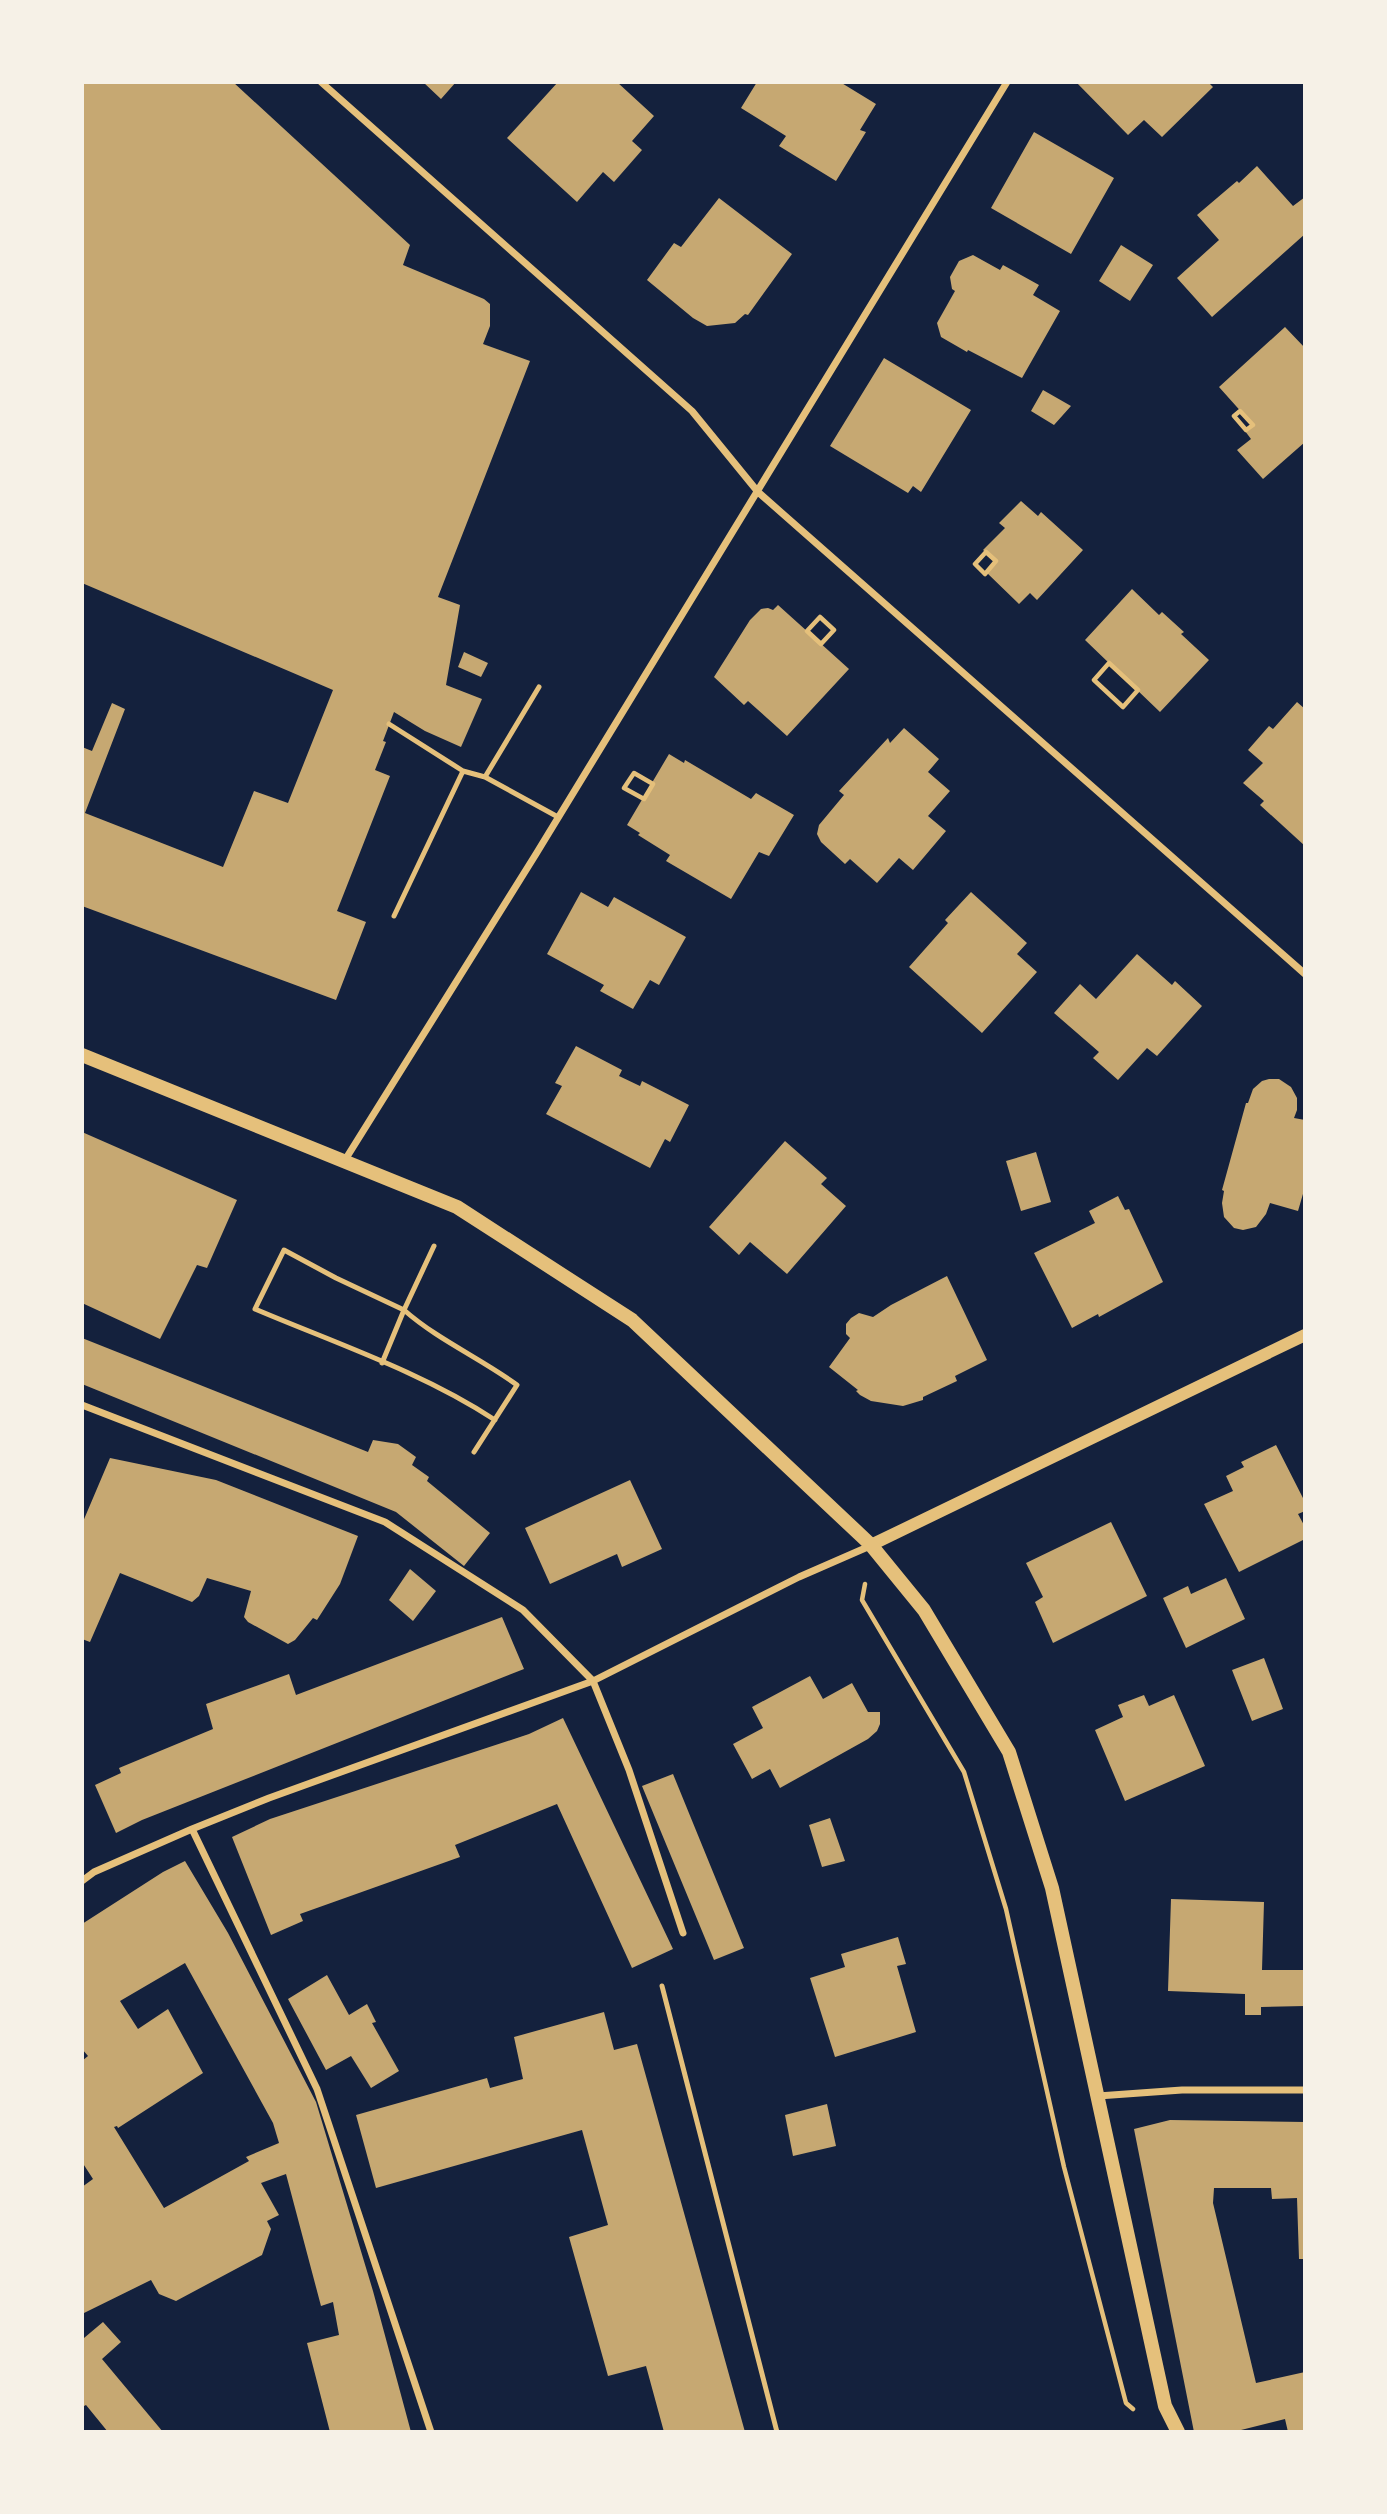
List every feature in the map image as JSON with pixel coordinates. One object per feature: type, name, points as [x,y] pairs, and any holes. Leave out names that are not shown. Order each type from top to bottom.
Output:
[{"type":"main road","points":[[82,1055],[457,1207],[632,1320],[871,1545],[924,1610],[1009,1752],[1052,1888],[1165,2406],[1178,2432]]},
{"type":"street","points":[[321,82],[692,411],[758,492],[1305,974]]},
{"type":"street","points":[[345,1160],[758,492],[1007,82]]},
{"type":"street","points":[[82,1881],[94,1872],[192,1829],[593,1681],[799,1577],[871,1545],[1305,1335]]},
{"type":"street","points":[[82,1405],[385,1522],[523,1610],[593,1681],[629,1770],[682,1933]]},
{"type":"street","points":[[192,1829],[317,2089],[431,2432]]},
{"type":"street","points":[[1098,2096],[1182,2090],[1305,2090]]},
{"type":"lane","points":[[485,777],[539,687]]},
{"type":"lane","points":[[389,724],[463,771],[485,777],[558,817]]},
{"type":"lane","points":[[394,916],[463,771]]},
{"type":"lane","points":[[382,1363],[434,1246]]},
{"type":"lane","points":[[474,1452],[495,1420],[517,1385],[489,1364],[426,1330],[404,1310],[284,1250],[255,1309],[467,1401],[495,1420]]},
{"type":"lane","points":[[662,1986],[777,2432]]},
{"type":"path","points":[[986,552],[996,561],[985,574],[975,564],[986,552]]},
{"type":"path","points":[[820,617],[834,630],[821,644],[807,631],[820,617]]},
{"type":"path","points":[[1110,663],[1138,690],[1123,707],[1094,680],[1110,663]]},
{"type":"path","points":[[634,773],[653,784],[644,799],[624,788],[634,773]]},
{"type":"path","points":[[871,1545],[862,1600],[964,1772],[1006,1909],[1064,2167],[1126,2403],[1135,2410]]},
{"type":"building","points":[[82,82],[233,82],[410,245],[403,265],[484,299],[490,304],[490,326],[483,344],[530,361],[438,597],[460,605],[446,685],[482,699],[461,747],[425,731],[394,712],[375,770],[390,776],[337,911],[366,922],[336,1000],[82,906],[82,747],[92,751],[112,703],[125,709],[85,813],[223,867],[254,791],[288,803],[333,690],[82,583]]},
{"type":"building","points":[[423,82],[456,82],[441,99]]},
{"type":"building","points":[[558,82],[617,82],[654,116],[632,141],[642,150],[614,182],[603,172],[577,202],[507,138]]},
{"type":"building","points":[[757,82],[840,82],[876,104],[860,130],[866,132],[836,181],[779,146],[786,136],[741,108]]},
{"type":"building","points":[[1076,82],[1208,82],[1213,87],[1162,137],[1144,120],[1128,135]]},
{"type":"building","points":[[1034,132],[1114,178],[1071,254],[991,208]]},
{"type":"building","points":[[1257,166],[1293,206],[1305,197],[1305,234],[1212,317],[1177,278],[1219,240],[1197,215]]},
{"type":"building","points":[[719,198],[792,254],[748,315],[745,314],[735,323],[707,326],[693,318],[647,280],[674,243],[681,247]]},
{"type":"building","points":[[1121,245],[1153,265],[1130,301],[1099,281]]},
{"type":"building","points":[[973,255],[1000,270],[1003,265],[1039,285],[1033,295],[1060,311],[1022,378],[941,337],[937,323],[955,291],[952,289],[950,277],[959,261]]},
{"type":"building","points":[[1285,327],[1305,348],[1305,442],[1263,479],[1237,450],[1251,439],[1245,431],[1253,425],[1219,387]]},
{"type":"building","points":[[884,358],[971,410],[921,492],[913,486],[908,493],[830,446]]},
{"type":"building","points":[[1043,390],[1071,406],[1054,425],[1031,411]]},
{"type":"building","points":[[1021,501],[1038,516],[1041,512],[1083,550],[1037,600],[1030,593],[1019,604],[986,572],[996,561],[983,550],[1005,528],[999,523]]},
{"type":"building","points":[[1132,589],[1159,615],[1162,612],[1184,632],[1181,634],[1209,660],[1160,712],[1085,640]]},
{"type":"building","points":[[778,605],[849,669],[787,736],[748,701],[744,705],[714,677],[750,620],[761,609],[773,610]]},
{"type":"building","points":[[464,652],[488,663],[481,677],[458,667]]},
{"type":"building","points":[[1297,702],[1305,709],[1305,846],[1260,805],[1264,801],[1243,783],[1263,763],[1248,750],[1269,726],[1273,729]]},
{"type":"building","points":[[904,728],[939,759],[928,772],[950,791],[928,816],[946,831],[913,870],[899,858],[877,883],[850,859],[845,864],[821,842],[817,834],[819,825],[844,795],[839,791],[888,738],[890,743]]},
{"type":"building","points":[[669,754],[684,763],[685,760],[751,799],[756,793],[794,815],[769,856],[759,852],[731,899],[666,861],[670,855],[627,825]]},
{"type":"building","points":[[581,892],[608,907],[614,897],[686,937],[659,985],[650,980],[633,1009],[600,991],[604,985],[547,954]]},
{"type":"building","points":[[971,892],[1027,943],[1017,954],[1037,972],[982,1033],[909,967],[948,923],[945,920]]},
{"type":"building","points":[[1137,954],[1172,985],[1175,981],[1202,1006],[1157,1056],[1147,1048],[1118,1080],[1093,1058],[1099,1052],[1054,1013],[1080,984],[1096,999]]},
{"type":"building","points":[[576,1046],[622,1070],[619,1076],[640,1086],[642,1081],[689,1105],[670,1142],[665,1139],[650,1168],[546,1114],[562,1086],[555,1083]]},
{"type":"building","points":[[1269,1079],[1279,1079],[1291,1087],[1297,1098],[1294,1118],[1305,1120],[1305,1187],[1298,1211],[1270,1203],[1256,1227],[1243,1230],[1234,1228],[1224,1217],[1222,1190],[1246,1103],[1253,1089]]},
{"type":"building","points":[[82,1132],[237,1200],[207,1268],[197,1265],[160,1339],[82,1303]]},
{"type":"building","points":[[785,1141],[827,1178],[821,1184],[846,1206],[787,1274],[750,1242],[739,1255],[709,1227]]},
{"type":"building","points":[[1036,1152],[1051,1202],[1021,1211],[1006,1161]]},
{"type":"building","points":[[1118,1196],[1125,1210],[1129,1209],[1163,1282],[1099,1317],[1098,1314],[1072,1328],[1034,1253],[1095,1223],[1089,1211]]},
{"type":"building","points":[[947,1276],[987,1360],[955,1376],[957,1381],[923,1397],[923,1400],[903,1406],[871,1401],[860,1395],[856,1391],[858,1390],[829,1367],[850,1338],[846,1334],[846,1324],[851,1318],[859,1313],[873,1317]]},
{"type":"building","points":[[82,1338],[368,1452],[373,1440],[398,1444],[416,1457],[412,1465],[429,1477],[427,1481],[490,1533],[464,1566],[396,1512],[82,1384]]},
{"type":"building","points":[[1276,1445],[1305,1502],[1305,1511],[1298,1514],[1305,1527],[1305,1539],[1239,1572],[1204,1504],[1233,1491],[1226,1476],[1244,1467],[1241,1462]]},
{"type":"building","points":[[110,1458],[216,1480],[358,1536],[340,1584],[317,1620],[313,1618],[295,1640],[288,1644],[248,1622],[244,1617],[251,1591],[207,1578],[199,1596],[192,1602],[120,1573],[90,1642],[82,1639],[82,1524]]},
{"type":"building","points":[[630,1480],[662,1549],[622,1567],[617,1554],[550,1584],[525,1528]]},
{"type":"building","points":[[1111,1522],[1147,1596],[1053,1643],[1035,1602],[1043,1597],[1026,1563]]},
{"type":"building","points":[[410,1569],[436,1591],[413,1621],[389,1600]]},
{"type":"building","points":[[1226,1578],[1245,1619],[1186,1648],[1163,1598],[1188,1586],[1191,1594]]},
{"type":"building","points":[[502,1617],[524,1669],[142,1820],[116,1833],[95,1785],[121,1773],[119,1768],[213,1729],[206,1704],[289,1674],[296,1695]]},
{"type":"building","points":[[1264,1658],[1283,1709],[1252,1721],[1232,1670]]},
{"type":"building","points":[[810,1676],[823,1699],[852,1683],[868,1712],[880,1712],[877,1731],[868,1739],[780,1788],[770,1769],[752,1779],[733,1744],[763,1728],[752,1707]]},
{"type":"building","points":[[1144,1695],[1149,1706],[1174,1695],[1205,1766],[1125,1801],[1095,1730],[1123,1717],[1118,1705]]},
{"type":"building","points":[[563,1718],[673,1949],[632,1968],[557,1804],[455,1845],[460,1857],[300,1914],[303,1921],[271,1935],[232,1837],[270,1819],[529,1734]]},
{"type":"building","points":[[673,1774],[744,1948],[714,1960],[642,1786]]},
{"type":"building","points":[[830,1818],[845,1861],[822,1867],[809,1825]]},
{"type":"building","points":[[185,1861],[228,1933],[316,2102],[373,2291],[411,2432],[330,2432],[307,2343],[339,2335],[333,2302],[321,2306],[286,2174],[261,2183],[279,2215],[267,2221],[271,2229],[262,2255],[176,2301],[159,2294],[151,2280],[82,2314],[82,2187],[93,2179],[82,2162],[82,2061],[88,2056],[82,2049],[82,1924]],"holes":[[[185,1963],[273,2123],[279,2143],[246,2157],[249,2161],[164,2208],[114,2127],[118,2128],[203,2073],[168,2009],[138,2029],[120,2001]]]},
{"type":"building","points":[[1171,1899],[1264,1902],[1262,1970],[1305,1970],[1305,2006],[1261,2007],[1261,2015],[1245,2015],[1245,1994],[1168,1991]]},
{"type":"building","points":[[898,1937],[906,1964],[897,1966],[916,2032],[835,2057],[810,1978],[845,1967],[841,1954]]},
{"type":"building","points":[[327,1975],[349,2015],[367,2004],[376,2022],[372,2023],[399,2071],[371,2088],[351,2056],[326,2070],[288,1999]]},
{"type":"building","points":[[604,2012],[614,2050],[637,2044],[745,2432],[664,2432],[646,2366],[608,2376],[569,2237],[608,2225],[582,2130],[376,2188],[356,2115],[487,2078],[490,2088],[523,2079],[514,2037]]},
{"type":"building","points":[[827,2104],[836,2146],[793,2156],[785,2115]]},
{"type":"building","points":[[1170,2120],[1305,2122],[1305,2259],[1299,2259],[1297,2198],[1272,2199],[1271,2188],[1214,2188],[1213,2203],[1256,2383],[1305,2372],[1305,2432],[1288,2432],[1285,2419],[1233,2432],[1194,2432],[1134,2129]]},
{"type":"building","points":[[103,2322],[121,2342],[102,2359],[163,2432],[108,2432],[86,2405],[82,2407],[82,2336],[84,2338]]}]
